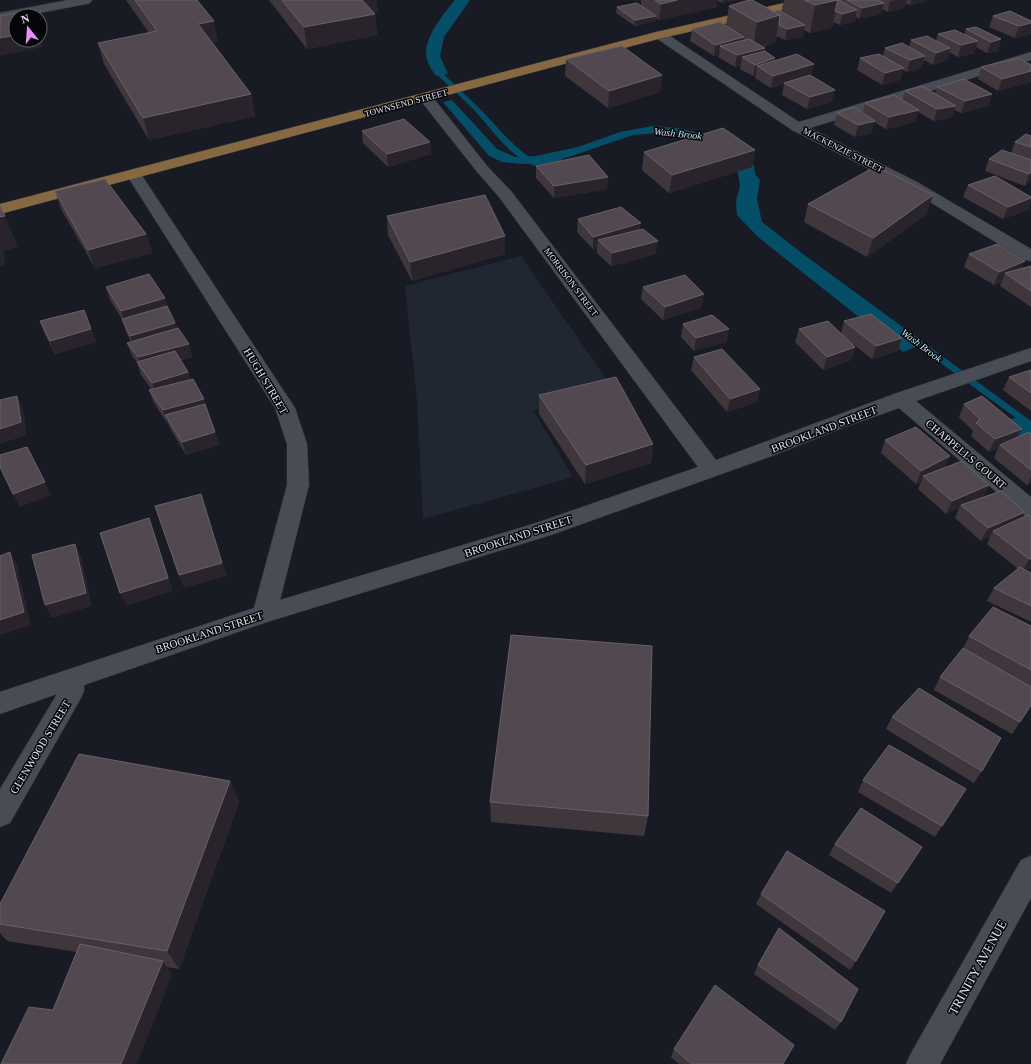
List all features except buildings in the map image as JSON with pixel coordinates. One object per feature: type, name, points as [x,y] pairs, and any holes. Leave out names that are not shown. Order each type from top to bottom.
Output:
[{"type":"main road","name":"TOWNSEND STREET","points":[[0,209],[468,87],[660,35],[813,0]]},
{"type":"street","points":[[0,17],[86,0]]},
{"type":"street","name":"MACKENZIE STREET","points":[[660,35],[797,127],[912,185],[1028,250]]},
{"type":"street","points":[[797,127],[1031,56]]},
{"type":"street","name":"MORRISON STREET","points":[[426,98],[483,170],[505,194],[712,470]]},
{"type":"street","name":"HUGH STREET","points":[[134,174],[285,408],[297,444],[298,486],[264,614]]},
{"type":"street","name":"BROOKLAND STREET","points":[[0,702],[264,614],[543,529],[765,451],[901,399],[1031,354]]},
{"type":"street","name":"CHAPPELLS COURT","points":[[901,399],[1031,509]]},
{"type":"street","name":"GLENWOOD STREET","points":[[0,814],[72,692],[72,678]]},
{"type":"street","name":"TRINITY AVENUE","points":[[922,1064],[1031,870]]},
{"type":"shaded area","points":[[521,256],[615,392],[533,410],[573,477],[423,519],[417,401],[405,286]]},
{"type":"water","points":[[455,0],[470,0],[444,37],[440,56],[448,74],[436,76],[429,66],[426,52],[427,44],[430,36],[445,12]]},
{"type":"water","points":[[452,100],[497,149],[515,157],[536,156],[578,147],[620,132],[652,126],[677,128],[700,133],[731,143],[745,154],[754,166],[756,180],[751,207],[758,223],[789,248],[920,345],[903,352],[758,237],[737,215],[736,201],[740,187],[737,166],[704,138],[685,134],[658,133],[633,135],[569,157],[548,162],[523,164],[502,162],[489,156],[443,102]]},
{"type":"water","points":[[1020,417],[1031,425],[1031,447],[993,423]]},
{"type":"waterway","name":"Wash Brook","points":[[434,64],[435,70],[471,103],[506,142],[520,154],[536,164],[560,159]]},
{"type":"waterway","name":"Wash Brook","points":[[747,169],[756,180],[753,199],[758,223],[800,256],[1031,426]]}]
